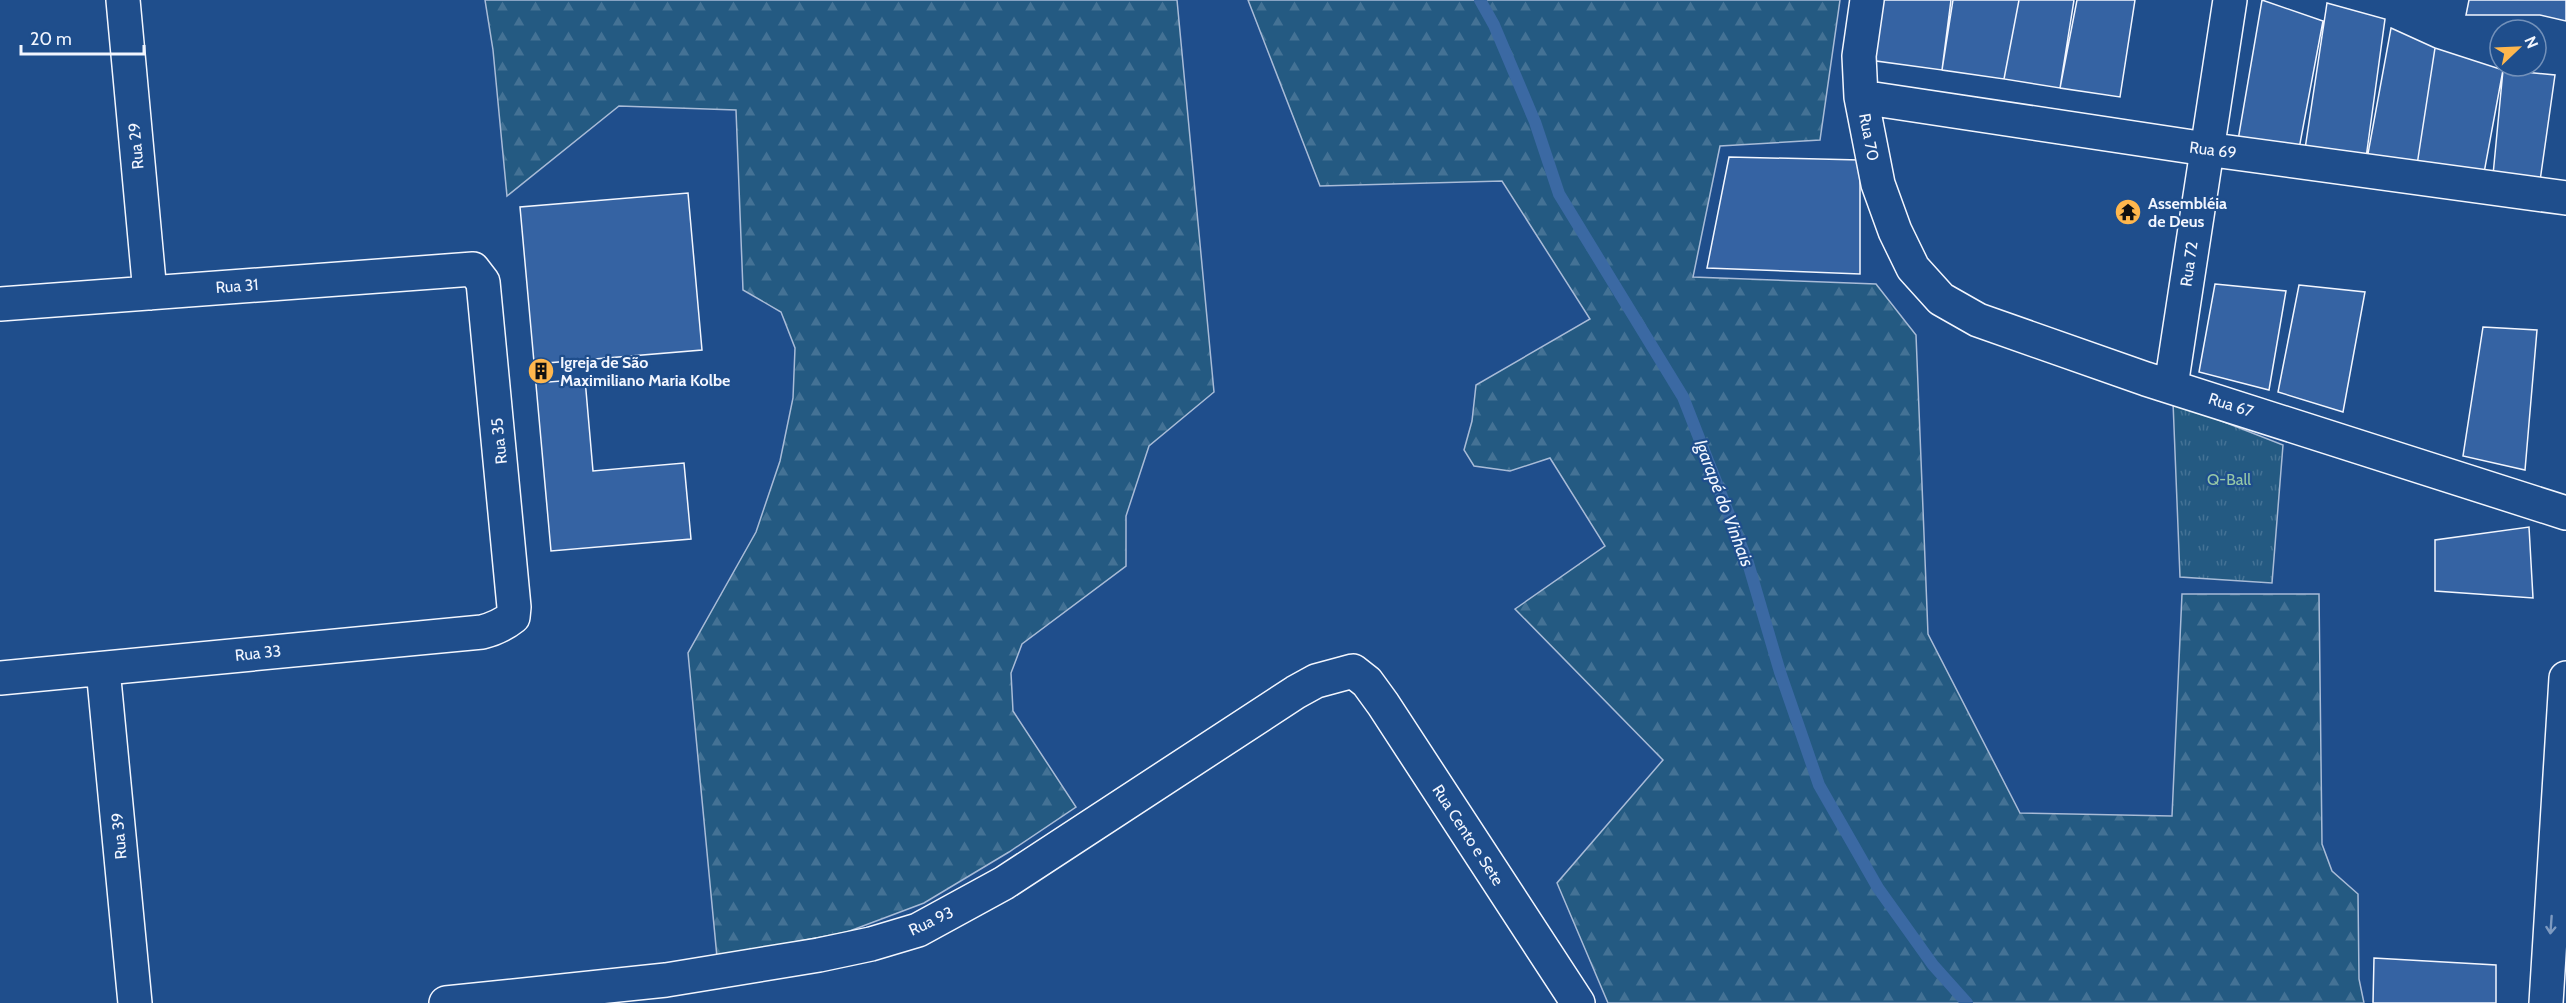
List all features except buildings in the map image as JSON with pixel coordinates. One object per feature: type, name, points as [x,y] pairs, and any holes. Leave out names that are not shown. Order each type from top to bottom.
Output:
[{"type":"street","name":"Rua 29","points":[[123,0],[150,293]]},
{"type":"street","name":"Rua 70","points":[[1867,0],[1859,56],[1861,97],[1878,184],[1895,231],[1913,268]]},
{"type":"street","name":"Rua 72","points":[[2171,386],[2230,0]]},
{"type":"street","name":"Rua 69","points":[[1861,97],[2206,149],[2566,198]]},
{"type":"street","name":"Rua 31","points":[[0,304],[473,268]]},
{"type":"street","name":"Rua 35","points":[[473,268],[483,282],[513,579],[513,617]]},
{"type":"street","name":"Rua 67","points":[[1913,268],[1941,299],[1977,320],[2171,386],[2566,513]]},
{"type":"street","name":"Rua 33","points":[[0,678],[482,632],[497,628],[513,617]]},
{"type":"street","name":"Rua 39","points":[[104,669],[135,1003]]},
{"type":"street","name":"Rua 93","points":[[446,1003],[543,998],[666,980],[796,959],[871,944],[918,930],[1004,883],[1296,692],[1316,681],[1353,671]]},
{"type":"street","name":"Rua Cento e Sete","points":[[1353,671],[1367,682],[1383,704],[1578,1003]]},
{"type":"street","points":[[2546,1003],[2560,891],[2566,678]]},
{"type":"green space","points":[[485,0],[1177,0],[1214,392],[1149,446],[1126,516],[1126,566],[1022,644],[1011,673],[1013,711],[1076,807],[1009,852],[924,903],[847,932],[717,957],[688,653],[756,532],[780,461],[793,398],[795,348],[781,312],[743,290],[736,110],[619,106],[507,196],[493,50]]},
{"type":"green space","points":[[1248,0],[1840,0],[1820,140],[1720,146],[1693,277],[1876,284],[1916,335],[1928,634],[2020,813],[2172,816],[2182,594],[2319,594],[2322,844],[2332,871],[2358,894],[2359,979],[2364,1003],[1608,1003],[1557,883],[1663,760],[1515,609],[1605,546],[1550,458],[1510,471],[1474,466],[1464,450],[1472,421],[1476,385],[1590,319],[1502,181],[1320,186]]},
{"type":"green space","name":"Q-Ball","points":[[2173,402],[2283,445],[2272,583],[2180,577]]},
{"type":"waterway","name":"Igarapé do Vinhais","points":[[1480,0],[1494,25],[1535,122],[1559,194],[1683,397],[1748,563],[1780,672],[1819,785],[1878,888],[1933,965],[1967,1003]]},
{"type":"place","name":"Assembléia de Deus","points":[[2128,212]]},
{"type":"place","name":"Igreja de São Maximiliano Maria Kolbe","points":[[541,371]]}]
